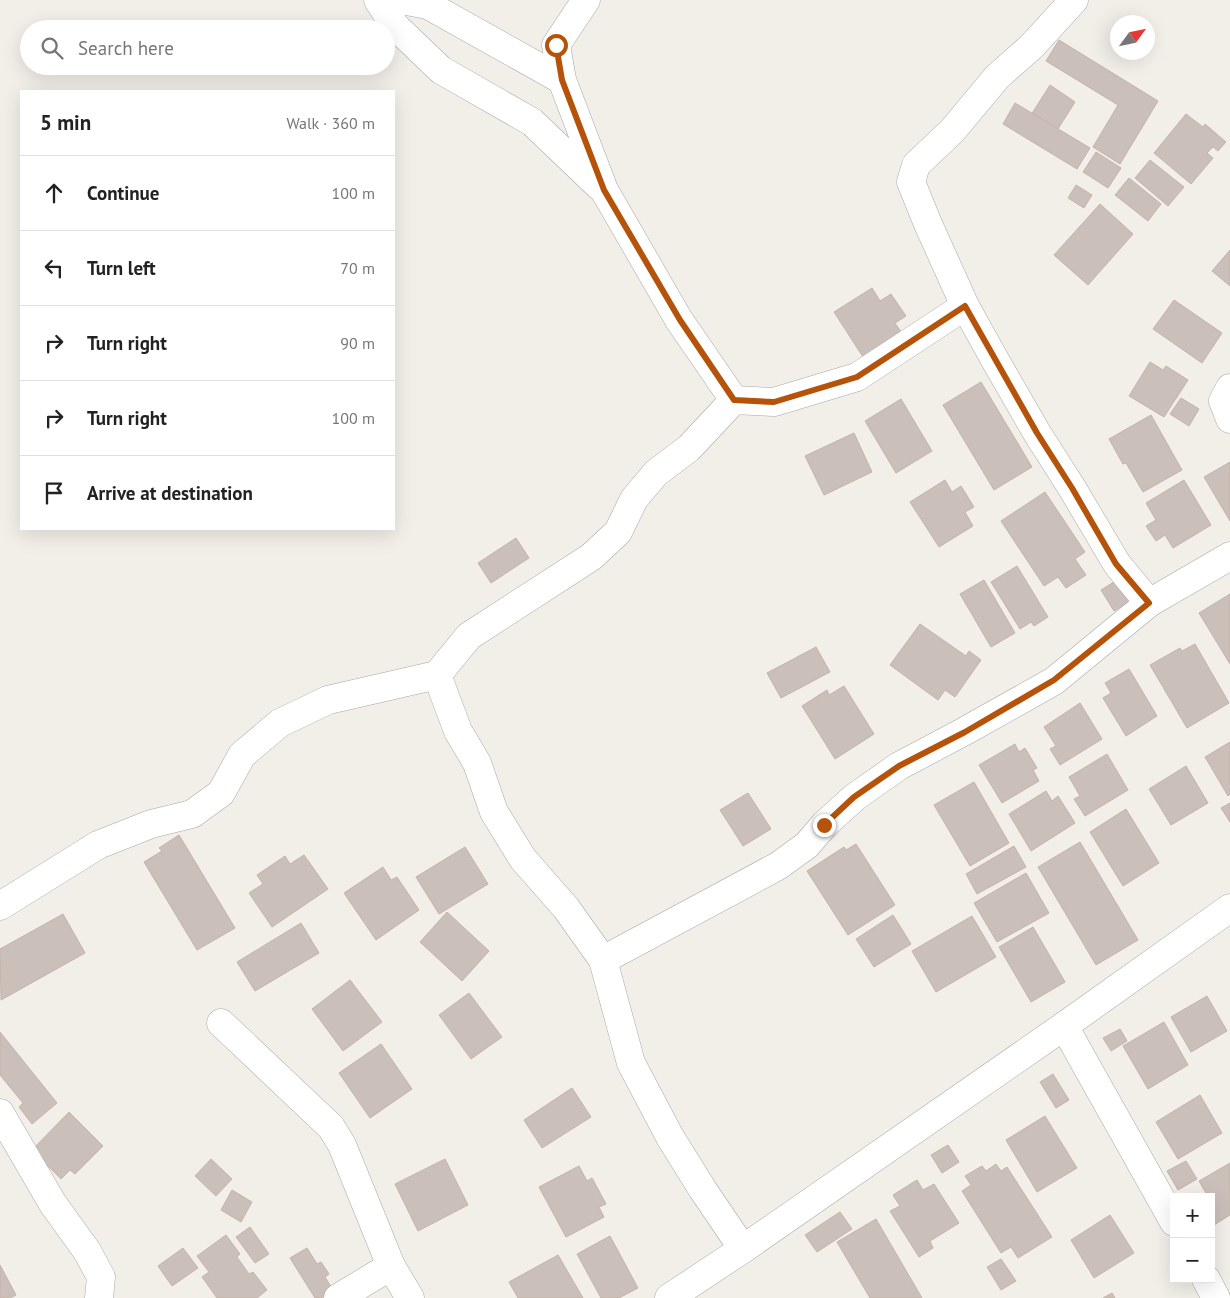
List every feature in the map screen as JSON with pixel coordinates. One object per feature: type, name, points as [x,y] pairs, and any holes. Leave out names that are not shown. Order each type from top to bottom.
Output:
[{"type":"street","points":[[378,0],[391,20]]},
{"type":"street","points":[[401,0],[428,5],[562,80]]},
{"type":"street","points":[[586,0],[556,45],[562,80],[604,190],[680,320],[734,400]]},
{"type":"street","points":[[1074,0],[1032,46],[997,78],[952,131],[916,165],[911,182],[965,306],[1037,433],[1072,488],[1116,564],[1149,603]]},
{"type":"street","points":[[395,26],[441,70],[532,122],[604,190]]},
{"type":"street","points":[[0,906],[98,845],[150,824],[192,814],[221,793],[242,756],[280,723],[328,700],[437,675],[469,636],[591,557],[618,532],[634,500],[656,473],[689,448],[734,400],[774,402],[857,377],[965,306]]},
{"type":"street","points":[[1230,388],[1223,401],[1230,419]]},
{"type":"street","points":[[603,960],[778,866],[807,845],[824,825],[862,792],[899,766],[965,732],[1054,680],[1149,603],[1230,556]]},
{"type":"street","points":[[437,675],[458,730],[476,763],[494,812],[523,859],[566,908],[603,960],[631,1063],[670,1138],[743,1249]]},
{"type":"street","points":[[669,1298],[743,1249],[1064,1026],[1230,908]]},
{"type":"street","points":[[221,1023],[330,1127],[342,1145],[391,1266],[410,1298]]},
{"type":"street","points":[[1064,1026],[1170,1215]]},
{"type":"street","points":[[0,1113],[53,1204],[87,1251],[101,1278],[99,1298]]},
{"type":"street","points":[[338,1298],[391,1266]]},
{"type":"street","points":[[1208,1283],[1216,1298]]},
{"type":"building","points":[[1059,40],[1158,101],[1120,164],[1093,147],[1118,105],[1046,61]]},
{"type":"building","points":[[1050,85],[1075,102],[1056,132],[1031,115]]},
{"type":"building","points":[[1015,103],[1090,148],[1077,169],[1003,124]]},
{"type":"building","points":[[1186,114],[1203,127],[1205,124],[1226,142],[1218,151],[1213,147],[1207,153],[1213,158],[1191,184],[1154,153]]},
{"type":"building","points":[[1096,152],[1121,168],[1108,188],[1083,172]]},
{"type":"building","points":[[1150,160],[1184,187],[1168,206],[1135,178]]},
{"type":"building","points":[[1129,178],[1161,204],[1148,221],[1115,195]]},
{"type":"building","points":[[1076,185],[1092,195],[1084,208],[1068,198]]},
{"type":"building","points":[[1100,204],[1133,234],[1088,285],[1054,255]]},
{"type":"building","points":[[1230,250],[1230,286],[1212,271]]},
{"type":"building","points":[[872,288],[880,301],[891,294],[906,316],[895,323],[901,332],[863,357],[834,312]]},
{"type":"building","points":[[1174,300],[1222,333],[1202,363],[1153,329]]},
{"type":"building","points":[[1150,362],[1163,370],[1166,366],[1188,380],[1164,417],[1129,396]]},
{"type":"building","points":[[981,382],[1032,467],[994,490],[943,405]]},
{"type":"building","points":[[1181,398],[1199,409],[1189,426],[1170,414]]},
{"type":"building","points":[[901,399],[932,451],[896,473],[865,421]]},
{"type":"building","points":[[1151,415],[1182,470],[1143,492],[1126,463],[1123,464],[1109,439]]},
{"type":"building","points":[[854,433],[872,472],[824,495],[805,456]]},
{"type":"building","points":[[1230,462],[1230,521],[1204,477]]},
{"type":"building","points":[[945,480],[952,492],[961,486],[974,507],[965,512],[973,526],[939,547],[910,502]]},
{"type":"building","points":[[1184,480],[1211,525],[1173,548],[1165,535],[1156,541],[1146,526],[1156,520],[1146,503]]},
{"type":"building","points":[[1045,492],[1085,552],[1075,559],[1086,575],[1066,588],[1058,577],[1044,586],[1001,521]]},
{"type":"building","points":[[516,538],[529,558],[491,583],[478,563]]},
{"type":"building","points":[[1017,566],[1048,617],[1034,626],[1031,622],[1020,629],[991,582]]},
{"type":"building","points":[[984,580],[1015,633],[991,647],[960,594]]},
{"type":"building","points":[[1117,580],[1130,601],[1114,611],[1101,590]]},
{"type":"building","points":[[1230,594],[1230,664],[1199,613]]},
{"type":"building","points":[[920,624],[966,656],[969,651],[981,660],[955,697],[945,690],[938,700],[890,665]]},
{"type":"building","points":[[1195,644],[1229,703],[1187,728],[1150,665],[1180,648],[1182,651]]},
{"type":"building","points":[[816,647],[830,672],[781,698],[767,673]]},
{"type":"building","points":[[1129,669],[1157,716],[1126,736],[1103,698],[1111,693],[1105,683]]},
{"type":"building","points":[[844,686],[874,734],[835,759],[802,706],[827,690],[829,695]]},
{"type":"building","points":[[1080,703],[1102,739],[1060,765],[1050,749],[1056,746],[1044,727]]},
{"type":"building","points":[[1230,742],[1230,794],[1228,796],[1205,757]]},
{"type":"building","points":[[1015,744],[1019,752],[1025,748],[1037,768],[1033,770],[1039,781],[1002,803],[979,765]]},
{"type":"building","points":[[1107,754],[1128,790],[1085,816],[1074,799],[1080,796],[1069,777]]},
{"type":"building","points":[[1186,766],[1208,803],[1171,825],[1149,789]]},
{"type":"building","points":[[974,782],[1009,843],[970,866],[934,805]]},
{"type":"building","points":[[1046,791],[1052,801],[1058,796],[1075,823],[1031,851],[1009,814]]},
{"type":"building","points":[[748,793],[771,829],[743,846],[720,810]]},
{"type":"building","points":[[1230,803],[1230,822],[1221,808]]},
{"type":"building","points":[[1126,809],[1159,863],[1123,886],[1090,832]]},
{"type":"building","points":[[179,835],[235,928],[197,950],[144,862],[162,851],[159,848]]},
{"type":"building","points":[[1080,842],[1138,940],[1096,965],[1038,867]]},
{"type":"building","points":[[856,844],[895,905],[848,935],[807,871],[844,847],[846,850]]},
{"type":"building","points":[[1014,846],[1026,867],[977,894],[966,874]]},
{"type":"building","points":[[465,847],[488,884],[439,914],[416,877]]},
{"type":"building","points":[[304,855],[328,889],[272,927],[249,893],[263,884],[257,875],[285,856],[290,864]]},
{"type":"building","points":[[383,867],[391,880],[397,877],[419,910],[376,940],[344,893]]},
{"type":"building","points":[[1026,873],[1049,913],[997,942],[974,903]]},
{"type":"building","points":[[447,912],[489,951],[462,981],[420,942]]},
{"type":"building","points":[[63,914],[85,953],[1,1000],[0,949]]},
{"type":"building","points":[[893,915],[911,944],[874,967],[856,939]]},
{"type":"building","points":[[972,916],[996,957],[936,992],[912,951]]},
{"type":"building","points":[[301,923],[319,953],[255,991],[237,962]]},
{"type":"building","points":[[1033,927],[1065,982],[1031,1002],[999,947]]},
{"type":"building","points":[[350,980],[382,1022],[343,1051],[312,1009]]},
{"type":"building","points":[[469,993],[502,1037],[471,1059],[439,1015]]},
{"type":"building","points":[[1207,996],[1227,1031],[1191,1052],[1171,1017]]},
{"type":"building","points":[[1164,1022],[1188,1065],[1148,1089],[1123,1046]]},
{"type":"building","points":[[1120,1029],[1127,1041],[1111,1051],[1103,1038]]},
{"type":"building","points":[[0,1032],[57,1103],[32,1124],[19,1107],[23,1103],[0,1075]]},
{"type":"building","points":[[381,1044],[412,1089],[370,1118],[339,1073]]},
{"type":"building","points":[[1053,1074],[1069,1100],[1056,1108],[1040,1082]]},
{"type":"building","points":[[572,1088],[591,1117],[542,1148],[524,1120]]},
{"type":"building","points":[[1200,1095],[1222,1133],[1178,1159],[1156,1122]]},
{"type":"building","points":[[69,1112],[103,1146],[75,1174],[70,1170],[61,1179],[32,1150]]},
{"type":"building","points":[[1045,1116],[1077,1168],[1037,1192],[1006,1140]]},
{"type":"building","points":[[948,1145],[959,1162],[942,1173],[931,1155]]},
{"type":"building","points":[[211,1159],[232,1179],[216,1196],[195,1176]]},
{"type":"building","points":[[445,1159],[468,1205],[418,1231],[395,1184]]},
{"type":"building","points":[[1186,1161],[1197,1179],[1178,1190],[1167,1171]]},
{"type":"building","points":[[1230,1163],[1230,1215],[1215,1224],[1215,1193],[1206,1193],[1199,1181]]},
{"type":"building","points":[[996,1164],[1001,1171],[1007,1167],[1052,1237],[1018,1258],[1011,1247],[1001,1253],[962,1191],[971,1185],[965,1176],[982,1166],[986,1171]]},
{"type":"building","points":[[579,1166],[587,1181],[592,1178],[606,1204],[599,1207],[604,1217],[566,1237],[539,1187]]},
{"type":"building","points":[[917,1180],[923,1190],[934,1184],[959,1223],[930,1241],[933,1248],[919,1257],[890,1211],[900,1206],[893,1195]]},
{"type":"building","points":[[232,1190],[252,1202],[241,1222],[221,1210]]},
{"type":"building","points":[[840,1212],[852,1229],[817,1252],[805,1235]]},
{"type":"building","points":[[1110,1215],[1134,1253],[1094,1278],[1071,1240]]},
{"type":"building","points":[[876,1219],[922,1298],[870,1298],[837,1242]]},
{"type":"building","points":[[250,1227],[269,1254],[255,1263],[236,1237]]},
{"type":"building","points":[[226,1235],[240,1254],[237,1257],[249,1274],[253,1272],[267,1290],[257,1298],[217,1298],[202,1277],[209,1272],[197,1256]]},
{"type":"building","points":[[610,1236],[638,1288],[619,1298],[601,1298],[577,1254]]},
{"type":"building","points":[[183,1248],[198,1268],[172,1286],[158,1266]]},
{"type":"building","points":[[307,1248],[317,1264],[321,1262],[329,1274],[325,1277],[333,1290],[321,1298],[315,1298],[290,1258]]},
{"type":"building","points":[[558,1255],[583,1298],[518,1298],[509,1282]]},
{"type":"building","points":[[1001,1259],[1016,1281],[1001,1290],[987,1267]]},
{"type":"building","points":[[0,1265],[16,1295],[10,1298],[0,1298]]},
{"type":"building","points":[[1112,1293],[1115,1298],[1103,1298]]},
{"type":"route","points":[[556,45],[562,80],[604,190],[680,320],[734,400],[774,402],[857,377],[965,306],[1037,433],[1072,488],[1116,564],[1149,603],[1054,680],[965,732],[899,766],[854,797],[824,825]]}]
